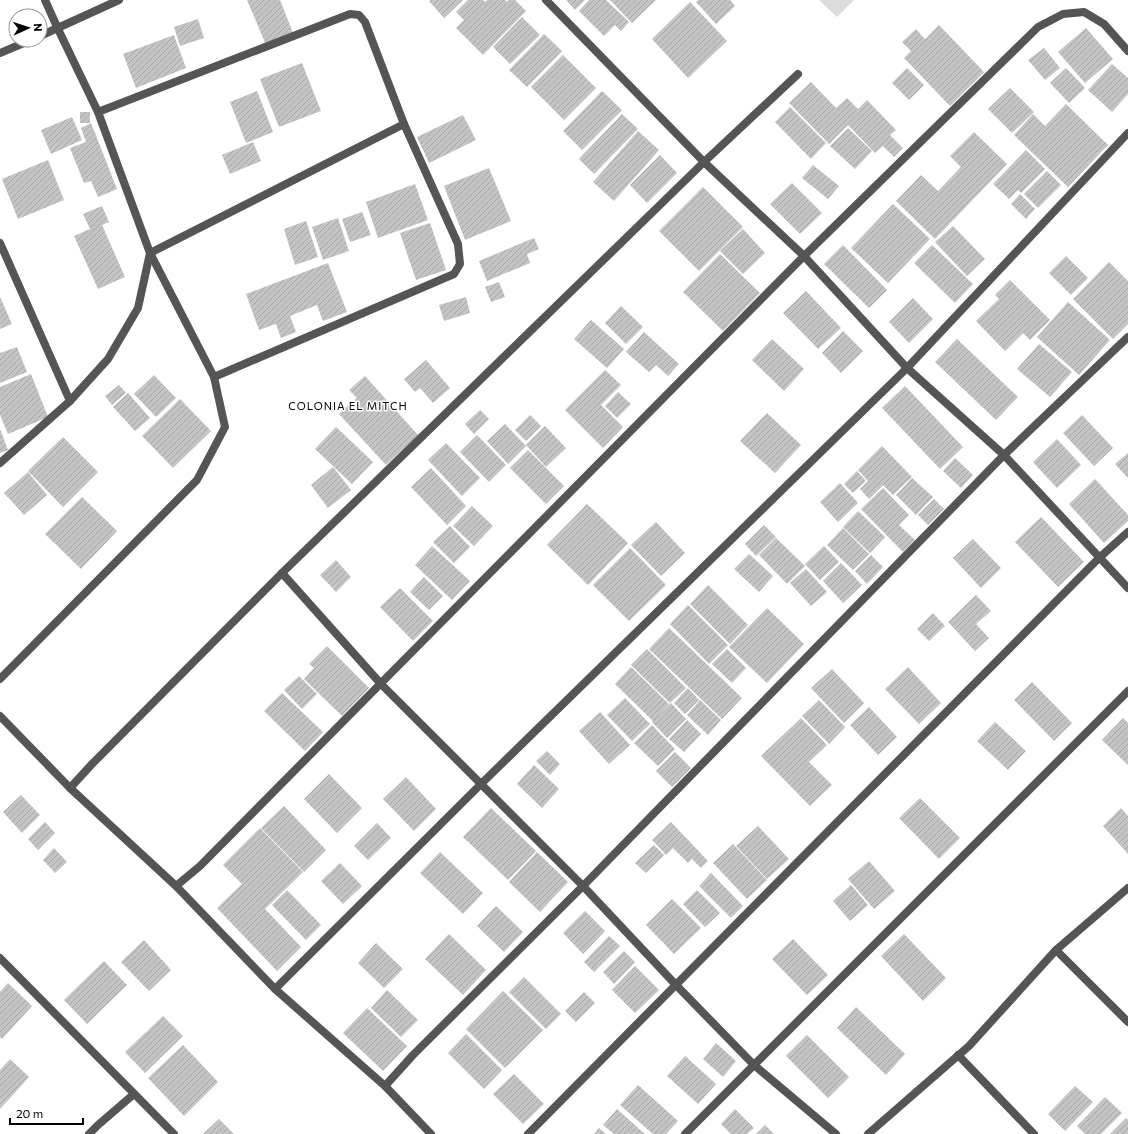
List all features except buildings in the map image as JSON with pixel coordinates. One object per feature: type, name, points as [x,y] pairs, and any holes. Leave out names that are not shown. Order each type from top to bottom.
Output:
[{"type":"street","points":[[0,679],[197,480],[225,427],[214,377],[150,253],[98,112],[45,0]]},
{"type":"street","points":[[48,33],[119,0]]},
{"type":"street","points":[[546,0],[704,162],[804,256],[907,368],[1004,455],[1128,588]]},
{"type":"street","points":[[176,886],[200,866],[804,256],[1038,27],[1062,14],[1084,12],[1104,24],[1128,51]]},
{"type":"street","points":[[98,112],[350,14],[359,15],[366,22],[404,124],[458,244],[460,264],[454,274],[214,377]]},
{"type":"street","points":[[0,53],[12,48]]},
{"type":"street","points":[[70,788],[282,573],[704,162],[798,74]]},
{"type":"street","points":[[150,253],[404,124]]},
{"type":"street","points":[[275,989],[481,784],[907,368],[1128,133]]},
{"type":"street","points":[[0,242],[70,401]]},
{"type":"street","points":[[0,463],[70,401],[108,359],[138,308],[150,253]]},
{"type":"street","points":[[385,1086],[413,1055],[583,886],[1004,455],[1128,337]]},
{"type":"street","points":[[528,1134],[1099,558],[1128,532]]},
{"type":"street","points":[[282,573],[381,684],[583,886],[754,1065],[836,1134]]},
{"type":"street","points":[[685,1134],[1128,691]]},
{"type":"street","points":[[0,716],[70,788],[176,886],[275,989],[385,1086],[431,1134]]},
{"type":"street","points":[[868,1134],[969,1046],[1056,950],[1128,888]]},
{"type":"street","points":[[1056,950],[1128,1022]]},
{"type":"street","points":[[0,958],[174,1134]]},
{"type":"street","points":[[958,1055],[1034,1134]]},
{"type":"street","points":[[89,1134],[134,1094]]},
{"type":"shaded area","points":[[819,0],[854,0],[837,17]]},
{"type":"district","name":"COLONIA EL MITCH","points":[[348,405]]}]
